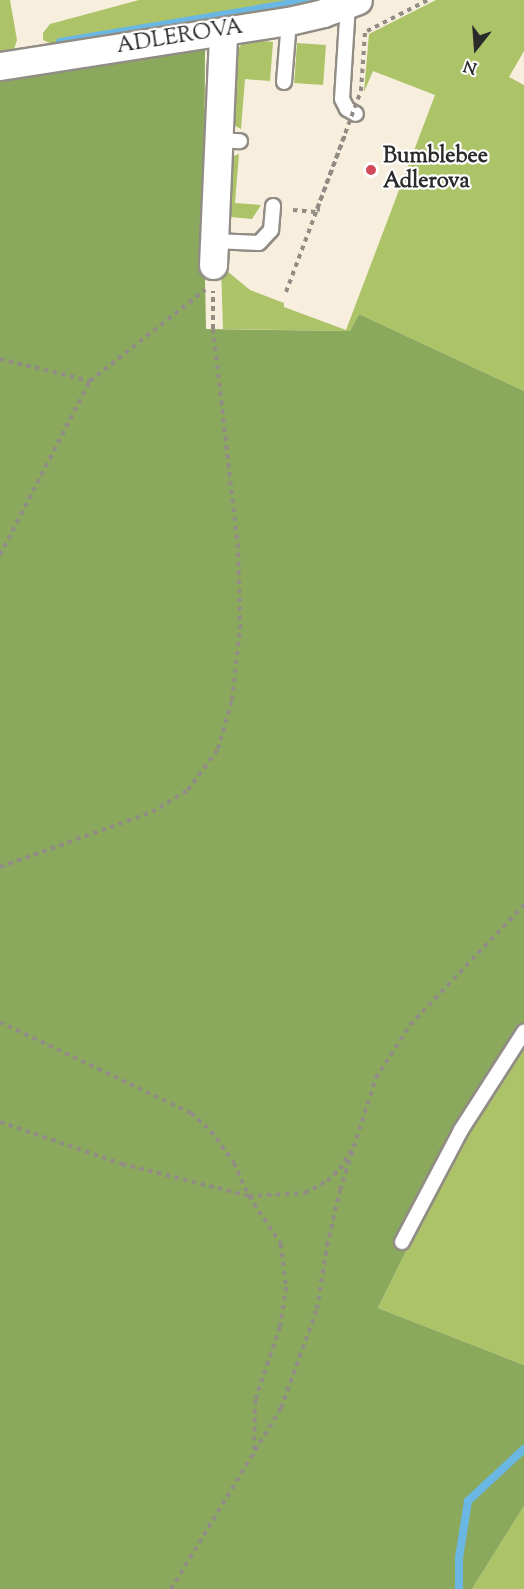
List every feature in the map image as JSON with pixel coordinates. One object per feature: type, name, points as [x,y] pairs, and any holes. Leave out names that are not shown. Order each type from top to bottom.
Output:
[{"type":"street","name":"ADLEROVA","points":[[0,66],[223,32],[288,32],[353,2]]},
{"type":"street","points":[[213,263],[229,141],[223,32]]},
{"type":"lane","points":[[353,2],[342,99],[347,109],[356,114]]},
{"type":"lane","points":[[284,82],[288,32]]},
{"type":"lane","points":[[213,263],[259,243],[270,230],[278,208]]},
{"type":"lane","points":[[402,1242],[461,1130],[524,1032]]},
{"type":"path","points":[[318,211],[361,91],[365,32],[428,0]]},
{"type":"path","points":[[286,292],[344,140]]},
{"type":"path","points":[[278,208],[318,211]]},
{"type":"path","points":[[0,555],[90,381],[213,263]]},
{"type":"path","points":[[0,867],[152,812],[188,790],[218,749],[232,700],[240,629],[238,548],[213,329],[213,263]]},
{"type":"path","points":[[0,359],[90,381]]},
{"type":"path","points":[[171,1589],[254,1456],[280,1408],[317,1309],[329,1234],[376,1078],[410,1025],[524,905]]},
{"type":"path","points":[[0,1022],[191,1113],[211,1131],[234,1163],[249,1196],[281,1244],[286,1287],[280,1327],[266,1362],[255,1400],[254,1456]]},
{"type":"path","points":[[0,1122],[122,1164],[249,1196],[304,1193],[327,1181],[340,1169],[355,1142]]},
{"type":"green space","points":[[0,0],[10,0],[17,40],[14,49],[0,56]]},
{"type":"green space","points":[[139,0],[319,0],[54,45],[43,40],[43,33],[50,24]]},
{"type":"green space","points":[[436,0],[524,0],[524,51],[509,77],[524,85],[524,391],[359,314],[350,331],[223,329],[221,266],[250,290],[284,303],[284,307],[346,330],[435,95],[373,71],[364,92],[369,34]]},
{"type":"green space","points":[[253,40],[273,42],[270,81],[245,79],[241,129],[230,123],[234,54],[241,45]]},
{"type":"green space","points":[[297,43],[326,45],[323,85],[294,83]]},
{"type":"green space","points":[[187,48],[205,49],[206,329],[350,331],[359,314],[524,391],[524,1025],[508,1044],[378,1308],[524,1365],[524,1506],[472,1589],[0,1589],[0,76]]},
{"type":"green space","points":[[239,154],[235,203],[261,205],[252,219],[231,217],[225,212],[226,159]]},
{"type":"green space","points":[[524,1025],[524,1365],[378,1308],[508,1044]]},
{"type":"green space","points":[[524,1506],[524,1589],[472,1589]]},
{"type":"waterway","points":[[60,42],[310,0]]},
{"type":"waterway","points":[[459,1589],[459,1558],[468,1501],[524,1449]]},
{"type":"place","name":"Bumblebee Adlerova","points":[[371,170]]}]
